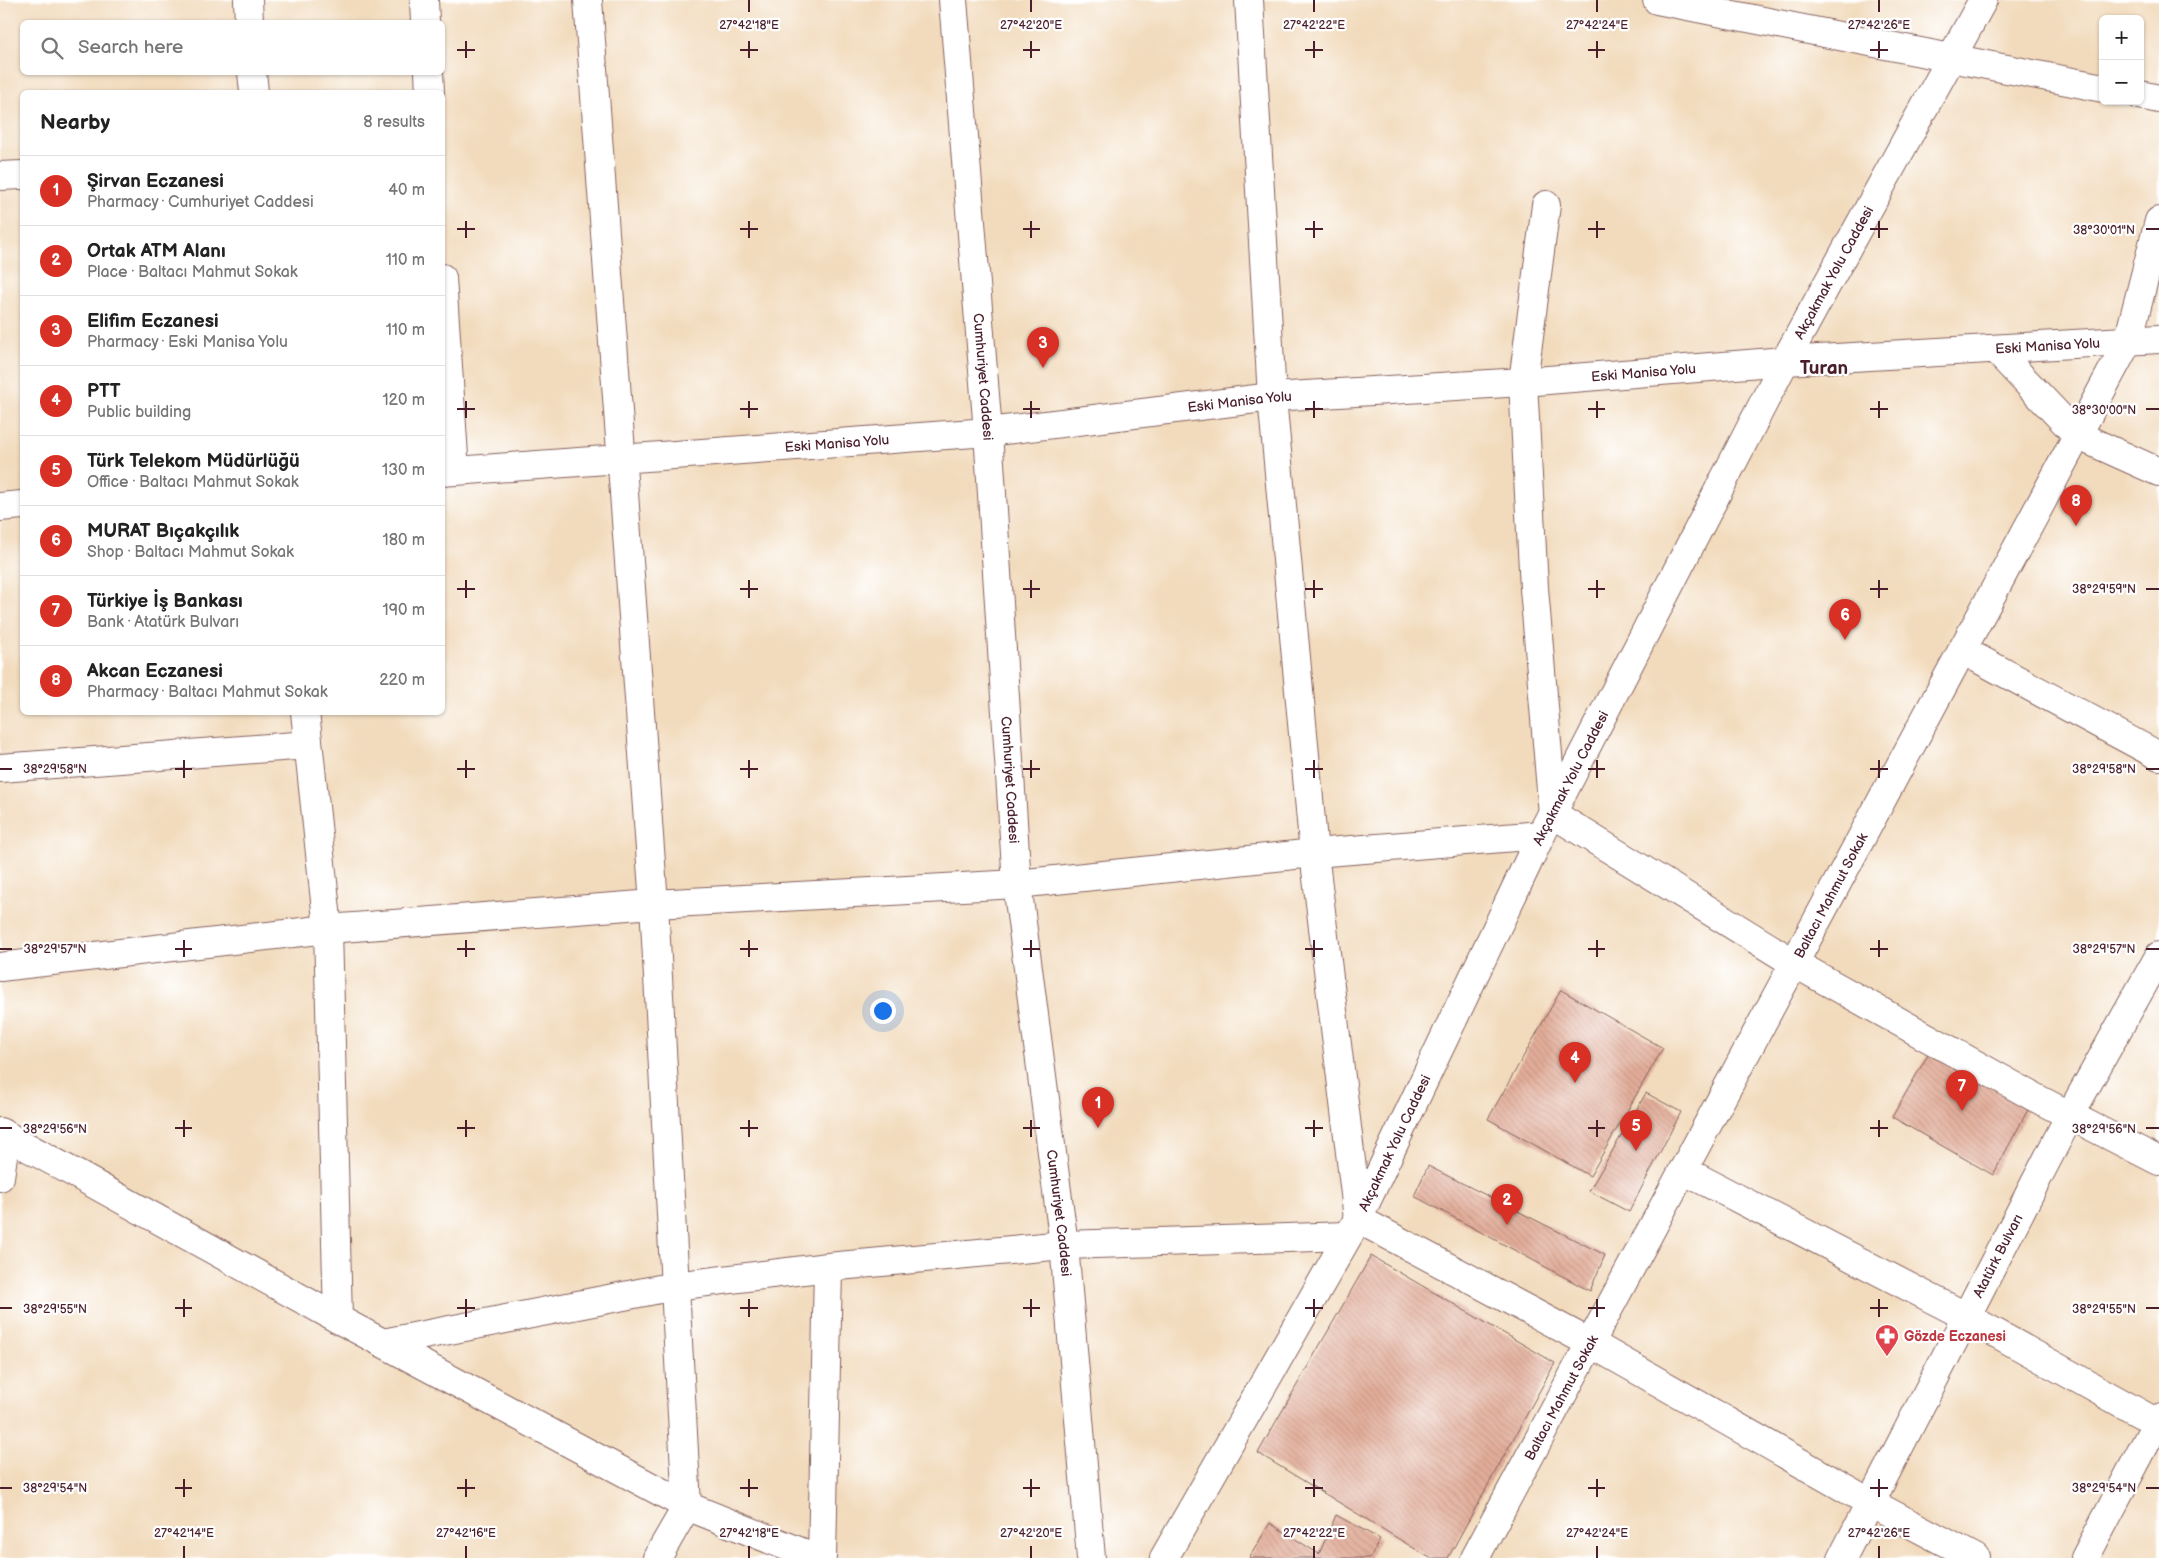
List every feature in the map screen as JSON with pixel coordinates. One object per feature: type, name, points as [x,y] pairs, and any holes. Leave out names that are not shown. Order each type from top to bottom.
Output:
[{"type":"street","points":[[248,0],[249,20]]},
{"type":"street","points":[[424,0],[425,20]]},
{"type":"street","points":[[588,0],[654,904],[687,1506],[657,1558]]},
{"type":"street","name":"Cumhuriyet Caddesi","points":[[953,0],[988,432],[1017,884],[1064,1246],[1092,1558]]},
{"type":"street","points":[[1249,0],[1272,397],[1314,853],[1353,1228]]},
{"type":"street","points":[[1657,0],[2099,87]]},
{"type":"street","name":"Akçakmak Yolu Caddesi","points":[[1164,1558],[1353,1228],[1547,824],[1785,361],[1983,0]]},
{"type":"street","points":[[252,75],[254,90]]},
{"type":"street","points":[[429,75],[430,90]]},
{"type":"street","points":[[2144,96],[2159,99]]},
{"type":"street","points":[[0,176],[20,175]]},
{"type":"street","points":[[1546,205],[1524,382],[1547,824]]},
{"type":"street","name":"Baltacı Mahmut Sokak","points":[[1475,1558],[2128,341],[2159,221]]},
{"type":"street","name":"Eski Manisa Yolu","points":[[449,471],[988,432],[1272,397],[1524,382],[1785,361],[2159,339]]},
{"type":"street","points":[[1995,349],[2077,435],[2159,472]]},
{"type":"street","points":[[445,361],[449,471]]},
{"type":"street","points":[[0,507],[20,505]]},
{"type":"street","points":[[1962,650],[2159,756]]},
{"type":"street","points":[[305,715],[328,929],[338,1319]]},
{"type":"street","points":[[0,768],[308,745]]},
{"type":"street","points":[[0,963],[328,929],[654,904],[1017,884],[1314,853],[1547,824],[1794,963],[2159,1162]]},
{"type":"street","name":"Atatürk Bulvarı","points":[[1842,1558],[2070,1115],[2159,956]]},
{"type":"street","points":[[0,1177],[3,1134],[338,1319],[687,1506],[816,1558]]},
{"type":"street","points":[[1683,1170],[1967,1317],[2158,1422],[2085,1558]]},
{"type":"street","points":[[383,1343],[675,1286],[828,1267],[1064,1246],[1353,1228],[1590,1343],[1871,1503],[1975,1558]]},
{"type":"street","points":[[822,1558],[828,1267]]},
{"type":"building","points":[[1561,990],[1663,1048],[1590,1176],[1488,1119]]},
{"type":"building","points":[[1933,1046],[2031,1104],[1993,1175],[1892,1117]]},
{"type":"building","points":[[1646,1093],[1681,1112],[1629,1212],[1589,1191]]},
{"type":"building","points":[[1428,1166],[1605,1255],[1590,1291],[1414,1196]]},
{"type":"building","points":[[1371,1256],[1555,1363],[1448,1558],[1430,1558],[1258,1453]]},
{"type":"building","points":[[1336,1515],[1380,1539],[1370,1558],[1249,1558],[1270,1523],[1319,1554]]},
{"type":"place","name":"Elifim Eczanesi","points":[[1043,368]]},
{"type":"place","name":"Akcan Eczanesi","points":[[2076,526]]},
{"type":"place","name":"MURAT Bıçakçılık","points":[[1845,640]]},
{"type":"place","name":"PTT","points":[[1575,1083]]},
{"type":"place","name":"Türkiye İş Bankası","points":[[1962,1111]]},
{"type":"place","name":"Şirvan Eczanesi","points":[[1098,1128]]},
{"type":"place","name":"Türk Telekom Müdürlüğü","points":[[1636,1151]]},
{"type":"place","name":"Ortak ATM Alanı","points":[[1507,1225]]},
{"type":"place","name":"Gözde Eczanesi","points":[[1887,1357]]},
{"type":"district","name":"Turan","points":[[1824,367]]}]
